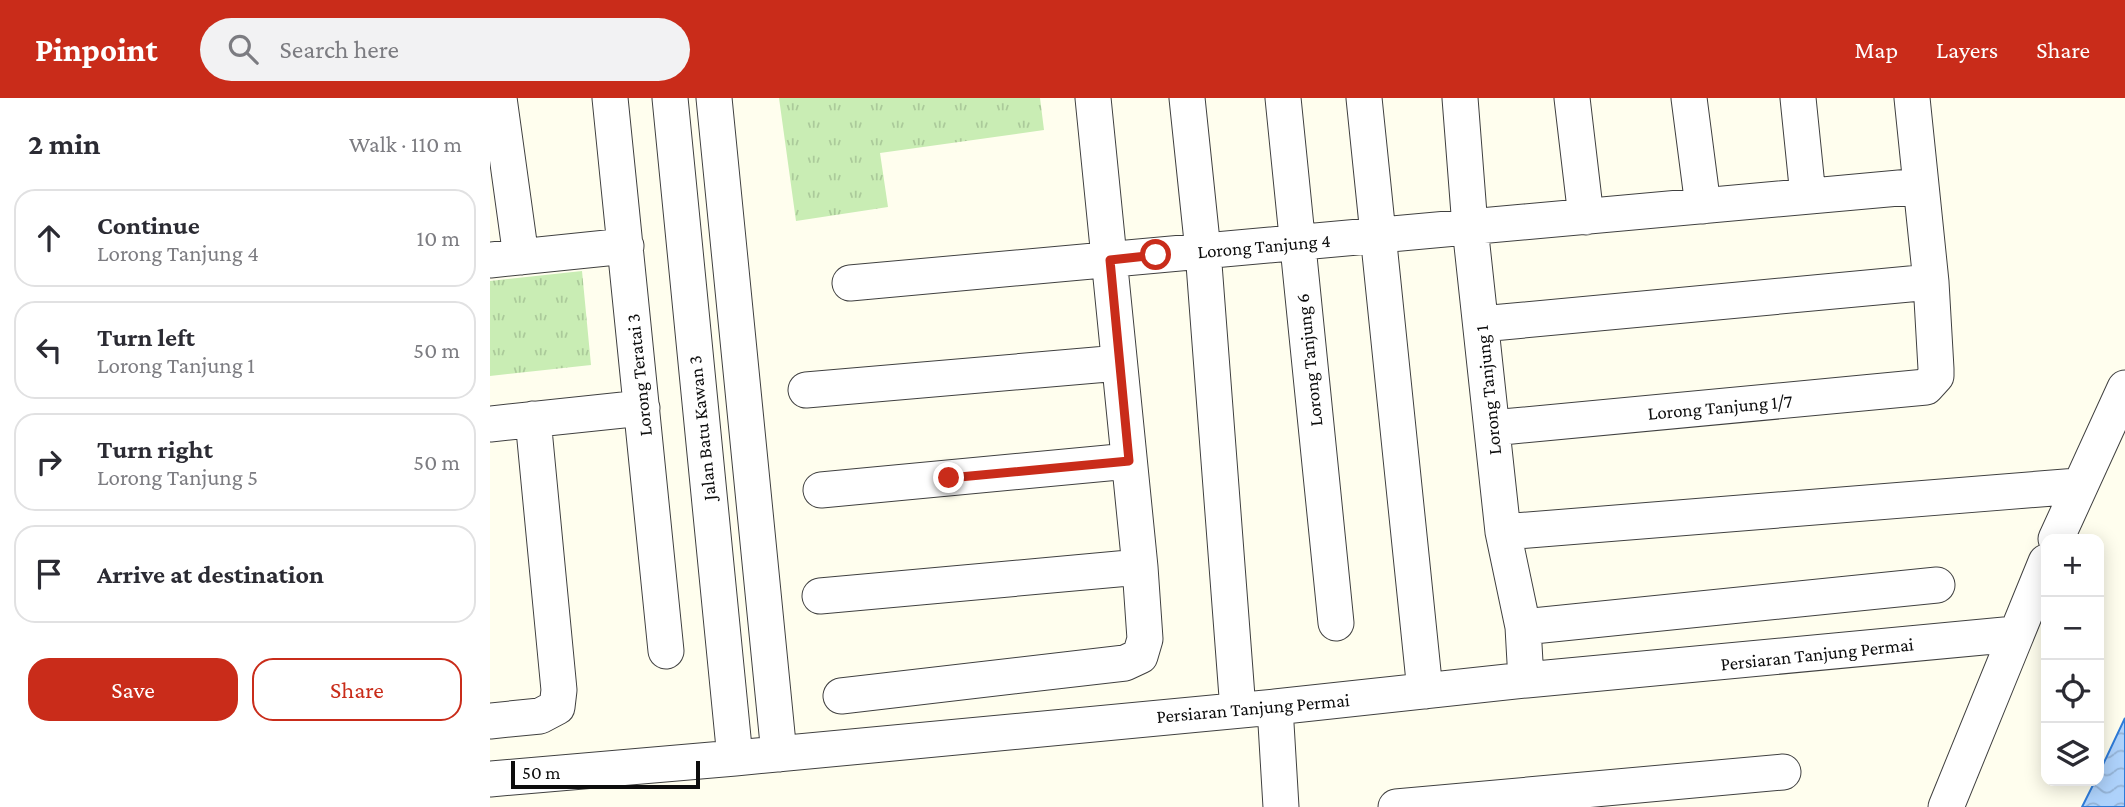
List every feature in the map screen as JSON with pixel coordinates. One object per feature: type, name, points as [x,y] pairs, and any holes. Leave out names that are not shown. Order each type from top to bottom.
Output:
[{"type":"street","points":[[499,98],[506,258],[626,246]]},
{"type":"street","name":"Lorong Teratai 3","points":[[611,98],[666,651]]},
{"type":"street","name":"Jalan Batu Kawan 3","points":[[670,98],[735,758]]},
{"type":"street","points":[[714,98],[779,754]]},
{"type":"street","points":[[841,696],[1125,663],[1140,656],[1145,639],[1140,566],[1093,98]]},
{"type":"street","points":[[1186,98],[1202,251],[1238,710]]},
{"type":"street","name":"Lorong Tanjung 6","points":[[1283,98],[1336,623]]},
{"type":"street","points":[[1364,98],[1425,691]]},
{"type":"street","name":"Lorong Tanjung 1","points":[[1460,98],[1470,227],[1503,532],[1522,628],[1526,680]]},
{"type":"street","points":[[1573,98],[1586,216]]},
{"type":"street","points":[[1689,98],[1703,206]]},
{"type":"street","points":[[1798,98],[1808,196]]},
{"type":"street","points":[[1481,324],[1931,282],[1912,98]]},
{"type":"street","name":"Lorong Tanjung 4","points":[[850,283],[1921,186]]},
{"type":"street","name":"Lorong Tanjung 1/7","points":[[1492,428],[1919,389],[1932,382],[1936,369],[1931,282]]},
{"type":"street","points":[[806,390],[1119,363]]},
{"type":"street","points":[[2058,534],[2125,388]]},
{"type":"street","points":[[490,424],[642,408]]},
{"type":"street","points":[[490,721],[540,716],[557,707],[559,690],[533,419]]},
{"type":"street","points":[[821,490],[1129,461]]},
{"type":"street","points":[[1503,532],[2078,486]]},
{"type":"street","points":[[820,596],[1140,566]]},
{"type":"street","points":[[1946,807],[2041,574]]},
{"type":"street","points":[[1522,628],[1937,585]]},
{"type":"street","name":"Persiaran Tanjung Permai","points":[[490,779],[779,754],[2015,635]]},
{"type":"street","points":[[1275,707],[1281,807]]},
{"type":"street","points":[[1396,807],[1783,772]]},
{"type":"green space","points":[[779,98],[1040,98],[1044,130],[880,153],[888,207],[796,221]]},
{"type":"green space","points":[[582,271],[591,365],[490,376],[490,281]]},
{"type":"water","points":[[2125,718],[2125,807],[2082,807],[2092,786],[2104,786],[2104,762]]},
{"type":"route","points":[[949,478],[1129,461],[1110,260],[1156,255]]}]
